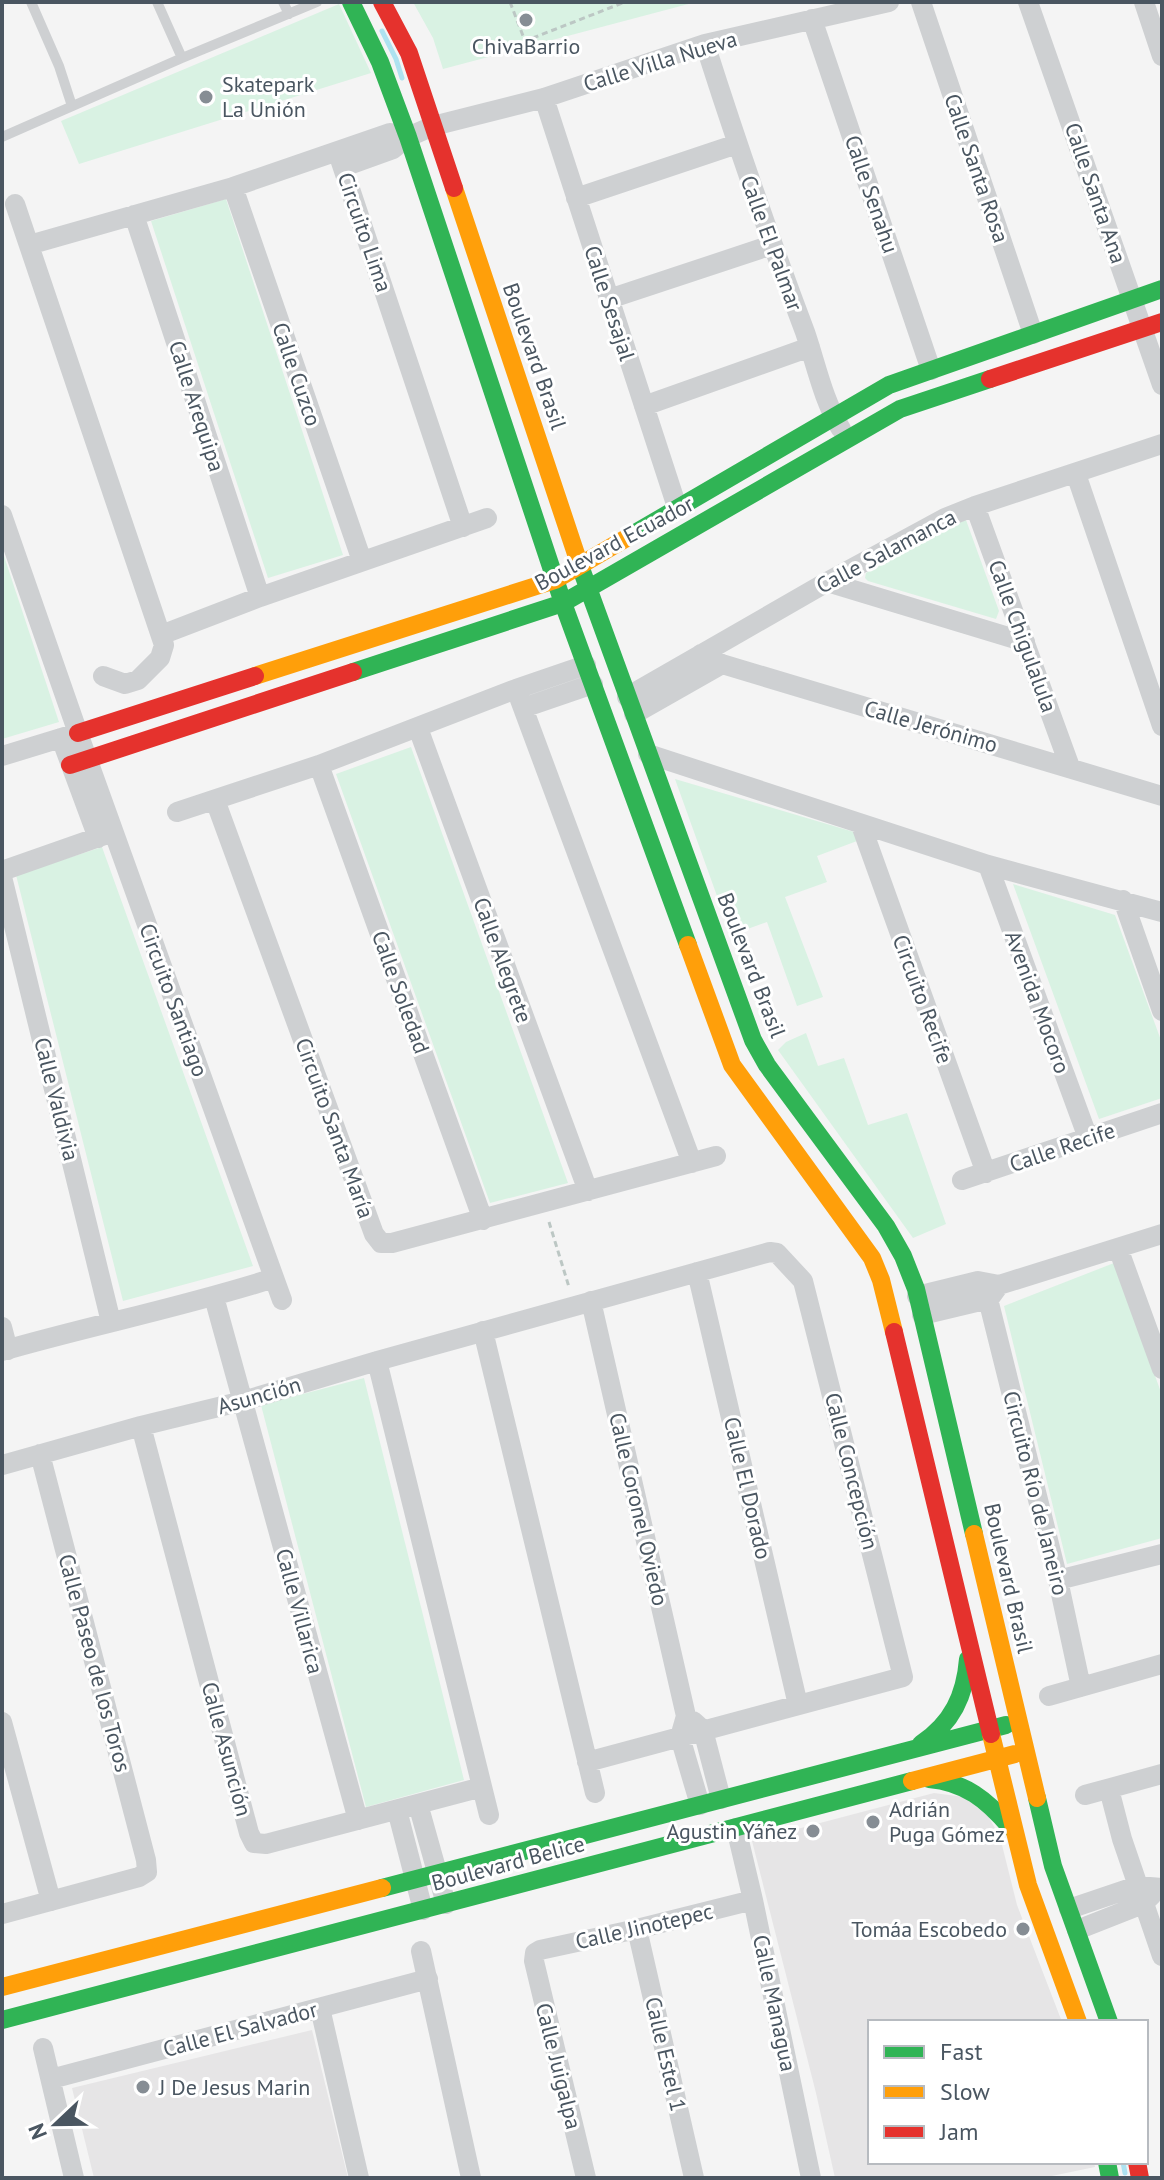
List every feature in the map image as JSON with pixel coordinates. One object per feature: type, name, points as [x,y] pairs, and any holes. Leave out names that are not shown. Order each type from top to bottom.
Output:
[{"type":"street","points":[[351,2],[380,62],[408,137],[563,603],[732,1065],[862,1242],[881,1280],[1014,1833],[1028,1885],[1077,2020]]},
{"type":"street","name":"Boulevard Brasil","points":[[382,2],[409,53],[580,566],[760,1055],[899,1245],[920,1306],[1053,1866],[1108,2020]]},
{"type":"street","name":"Calle Villa Nueva","points":[[340,160],[393,149],[408,137],[433,126],[544,98],[705,44],[889,2]]},
{"type":"street","name":"Calle Santa Rosa","points":[[921,2],[1033,334]]},
{"type":"street","name":"Calle Santa Ana","points":[[1028,2],[1133,299],[1152,325],[1162,385]]},
{"type":"street","points":[[1144,2],[1162,56]]},
{"type":"street","name":"Calle Senahu","points":[[812,19],[931,370]]},
{"type":"street","name":"Calle El Palmar","points":[[705,44],[772,245],[834,417],[847,439]]},
{"type":"street","name":"Calle Sesajal","points":[[544,98],[677,507]]},
{"type":"street","points":[[576,198],[737,144]]},
{"type":"street","name":"Circuito Lima","points":[[29,245],[340,160],[463,527]]},
{"type":"street","name":"Calle Cuzco","points":[[233,187],[362,561]]},
{"type":"street","points":[[15,204],[164,645],[160,658],[138,680],[125,684],[103,676]]},
{"type":"street","name":"Calle Arequipa","points":[[134,215],[260,597]]},
{"type":"street","points":[[609,299],[772,245]]},
{"type":"street","name":"Boulevard Ecuador","points":[[69,736],[555,580],[889,385],[1162,289]]},
{"type":"street","name":"Boulevard Ecuador","points":[[79,762],[563,603],[900,409],[1152,325]]},
{"type":"street","points":[[644,406],[810,347]]},
{"type":"street","name":"Calle Salamanca","points":[[631,706],[701,654],[945,518],[1162,444]]},
{"type":"street","points":[[1076,474],[1162,726]]},
{"type":"street","name":"Calle Chigulalula","points":[[975,506],[1070,767]]},
{"type":"street","name":"Circuito Santiago","points":[[2,515],[69,736],[282,1300]]},
{"type":"street","points":[[161,635],[487,518]]},
{"type":"street","points":[[827,582],[1025,642]]},
{"type":"street","name":"Calle Jerónimo","points":[[701,654],[722,664],[1162,796]]},
{"type":"street","points":[[631,706],[722,664]]},
{"type":"street","points":[[177,812],[418,728],[520,699],[589,674]]},
{"type":"street","points":[[520,699],[692,1163]]},
{"type":"street","name":"Calle Alegrete","points":[[418,728],[588,1191]]},
{"type":"street","points":[[2,756],[69,736]]},
{"type":"street","points":[[648,754],[988,865],[1162,912]]},
{"type":"street","name":"Calle Soledad","points":[[319,765],[483,1220]]},
{"type":"street","name":"Circuito Santa María","points":[[215,800],[374,1234],[381,1243],[392,1243],[483,1220],[716,1156]]},
{"type":"street","name":"Circuito Recife","points":[[861,825],[986,1173]]},
{"type":"street","points":[[2,871],[105,835]]},
{"type":"street","name":"Avenida Mocoro","points":[[988,865],[1088,1138]]},
{"type":"street","name":"Calle Valdivia","points":[[2,877],[111,1322]]},
{"type":"street","points":[[1123,900],[1162,1011]]},
{"type":"street","name":"Calle Recife","points":[[962,1180],[1162,1113]]},
{"type":"street","points":[[920,1306],[990,1289],[1162,1234]]},
{"type":"street","points":[[1118,1248],[1162,1369]]},
{"type":"street","name":"Calle Concepción","points":[[377,1361],[770,1252],[777,1253],[803,1281],[903,1677],[587,1762]]},
{"type":"street","name":"Calle El Dorado","points":[[697,1272],[798,1705]]},
{"type":"street","points":[[2,1327],[5,1350],[214,1297],[274,1278]]},
{"type":"street","name":"Circuito Río de Janeiro","points":[[990,1289],[1081,1687]]},
{"type":"street","name":"Calle Villarica","points":[[214,1297],[358,1820]]},
{"type":"street","name":"Calle Coronel Oviedo","points":[[583,1304],[686,1716],[680,1737]]},
{"type":"street","points":[[483,1331],[595,1793]]},
{"type":"street","points":[[377,1361],[489,1815]]},
{"type":"street","name":"Asunción","points":[[141,1426],[243,1401],[377,1361]]},
{"type":"street","points":[[2,1465],[141,1426]]},
{"type":"street","name":"Calle Asunción","points":[[141,1426],[254,1843],[266,1844],[482,1787]]},
{"type":"street","name":"Calle Paseo de los Toros","points":[[40,1454],[147,1872],[139,1877],[51,1901]]},
{"type":"street","points":[[1058,1580],[1162,1554]]},
{"type":"street","points":[[909,1750],[944,1727],[956,1711],[968,1670],[968,1642]]},
{"type":"street","points":[[1049,1696],[1162,1664]]},
{"type":"street","points":[[686,1716],[703,1730],[710,1802]]},
{"type":"street","points":[[2,1722],[51,1901],[2,1914]]},
{"type":"street","name":"Boulevard Belice","points":[[2,1987],[1019,1722]]},
{"type":"street","points":[[680,1737],[710,1802]]},
{"type":"street","name":"Boulevard Belice","points":[[2,2020],[1026,1751]]},
{"type":"street","points":[[1085,1795],[1162,1774]]},
{"type":"street","points":[[920,1778],[960,1783],[990,1803],[1014,1833]]},
{"type":"street","points":[[1109,1789],[1140,1895],[1162,1956]]},
{"type":"street","points":[[418,1804],[446,1904]]},
{"type":"street","points":[[397,1810],[423,1910]]},
{"type":"street","name":"Calle Managua","points":[[736,1828],[811,2178]]},
{"type":"street","points":[[1069,1909],[1160,1888]]},
{"type":"street","points":[[1077,1930],[1140,1895]]},
{"type":"street","name":"Calle Jinotepec","points":[[535,1953],[753,1900]]},
{"type":"street","name":"Calle Estel 1","points":[[637,1929],[694,2178]]},
{"type":"street","points":[[421,1951],[471,2178]]},
{"type":"street","name":"Calle Juigalpa","points":[[535,1953],[534,1961],[586,2178]]},
{"type":"street","name":"Calle El Salvador","points":[[51,2079],[428,1979]]},
{"type":"street","points":[[320,2008],[359,2178]]},
{"type":"street","points":[[43,2048],[74,2178]]},
{"type":"lane","points":[[31,2],[59,66],[72,106]]},
{"type":"lane","points":[[157,2],[182,58]]},
{"type":"lane","points":[[283,2],[289,14]]},
{"type":"lane","points":[[2,137],[317,2]]},
{"type":"path","points":[[510,2],[525,41],[625,2]]},
{"type":"path","points":[[544,1203],[583,1304]]},
{"type":"shaded area","points":[[934,1793],[964,1797],[988,1816],[1000,1837],[1017,1905],[1061,2020],[868,2020],[868,2164],[1094,2164],[1095,2167],[1042,2178],[835,2178],[752,1841]]},
{"type":"shaded area","points":[[312,2030],[348,2178],[94,2178],[72,2088]]},
{"type":"green space","name":"ChivaBarrio","points":[[413,2],[696,2],[443,69],[433,38]]},
{"type":"green space","name":"Skatepark La Unión","points":[[339,4],[371,73],[79,164],[61,121]]},
{"type":"green space","points":[[226,199],[343,555],[268,578],[151,221]]},
{"type":"green space","points":[[966,520],[999,611],[996,619],[865,578],[869,571],[944,528]]},
{"type":"green space","points":[[2,550],[59,722],[2,739]]},
{"type":"green space","points":[[411,747],[568,1183],[490,1203],[336,774]]},
{"type":"green space","points":[[675,779],[854,832],[857,841],[817,856],[827,882],[785,897],[823,997],[797,1006],[767,922],[731,935]]},
{"type":"green space","points":[[102,847],[253,1266],[123,1301],[16,875]]},
{"type":"green space","points":[[1013,884],[1115,915],[1162,1043],[1162,1098],[1099,1119]]},
{"type":"green space","points":[[806,1033],[818,1066],[844,1058],[868,1125],[907,1113],[946,1224],[913,1238],[778,1050],[786,1042]]},
{"type":"green space","points":[[1114,1263],[1162,1395],[1162,1538],[1067,1564],[1004,1306]]},
{"type":"green space","points":[[364,1378],[464,1780],[366,1807],[261,1405]]},
{"type":"waterway","points":[[382,31],[402,78]]},
{"type":"waterway","points":[[1123,2164],[1125,2173]]},
{"type":"traffic: fast","points":[[351,2],[380,62],[408,137],[563,603],[688,945]]},
{"type":"traffic: fast","points":[[630,536],[889,385],[1162,289]]},
{"type":"traffic: fast","points":[[353,672],[563,603],[900,409],[990,379]]},
{"type":"traffic: fast","points":[[579,563],[753,1040],[767,1065],[886,1226],[903,1256],[916,1289],[974,1534]]},
{"type":"traffic: fast","points":[[921,1744],[941,1727],[955,1708],[964,1685],[968,1659]]},
{"type":"traffic: fast","points":[[382,1888],[1006,1725]]},
{"type":"traffic: fast","points":[[929,1779],[964,1788],[993,1809],[1010,1827]]},
{"type":"traffic: fast","points":[[2,2020],[912,1781]]},
{"type":"traffic: fast","points":[[1037,1798],[1053,1866],[1108,2020]]},
{"type":"traffic: fast","points":[[1107,2164],[1110,2178]]},
{"type":"traffic: slow","points":[[454,188],[579,563]]},
{"type":"traffic: slow","points":[[255,676],[555,580],[630,536]]},
{"type":"traffic: slow","points":[[688,945],[732,1065],[872,1258],[894,1332]]},
{"type":"traffic: slow","points":[[974,1534],[1037,1798]]},
{"type":"traffic: slow","points":[[991,1734],[1028,1885],[1077,2020]]},
{"type":"traffic: slow","points":[[912,1781],[1015,1754]]},
{"type":"traffic: slow","points":[[2,1987],[382,1888]]},
{"type":"traffic: jam","points":[[382,2],[409,53],[454,188]]},
{"type":"traffic: jam","points":[[990,379],[1162,322]]},
{"type":"traffic: jam","points":[[70,765],[353,672]]},
{"type":"traffic: jam","points":[[78,733],[255,676]]},
{"type":"traffic: jam","points":[[894,1332],[991,1734]]},
{"type":"traffic: jam","points":[[1137,2164],[1140,2178]]},
{"type":"place","name":"ChivaBarrio","points":[[526,20]]},
{"type":"place","name":"Skatepark La Unión","points":[[206,97]]},
{"type":"place","name":"Adrián Puga Gómez","points":[[873,1822]]},
{"type":"place","name":"Agustin Yáñez","points":[[813,1831]]},
{"type":"place","name":"Tomáa Escobedo","points":[[1023,1929]]},
{"type":"place","name":"J De Jesus Marin","points":[[143,2087]]}]
